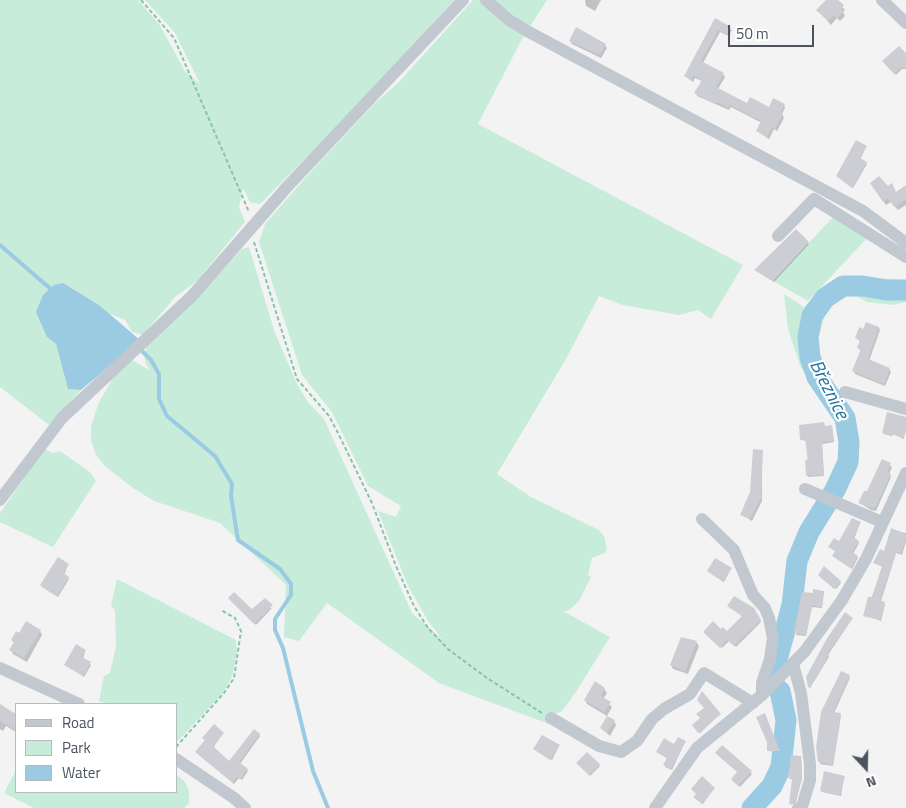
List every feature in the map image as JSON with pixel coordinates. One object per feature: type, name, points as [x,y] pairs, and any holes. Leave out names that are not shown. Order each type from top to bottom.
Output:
[{"type":"street","points":[[0,500],[62,418],[192,296],[251,227],[462,0]]},
{"type":"street","points":[[486,0],[509,20],[527,31],[863,211],[906,243]]},
{"type":"street","points":[[882,0],[906,23]]},
{"type":"street","points":[[778,236],[814,199],[906,257]]},
{"type":"street","points":[[846,392],[906,409]]},
{"type":"street","points":[[655,808],[697,748],[758,699],[793,664],[847,592],[866,559],[906,473]]},
{"type":"street","points":[[805,489],[882,522]]},
{"type":"street","points":[[702,519],[734,550],[753,595],[765,608],[769,618],[774,638],[758,699]]},
{"type":"street","points":[[793,664],[801,693],[810,764],[810,780],[802,807],[798,808]]},
{"type":"street","points":[[0,668],[77,703]]},
{"type":"street","points":[[551,718],[599,746],[621,752],[637,741],[652,719],[664,709],[690,694],[704,673],[758,699]]},
{"type":"street","points":[[178,760],[234,798],[245,808]]},
{"type":"path","points":[[141,0],[174,38],[251,227],[297,380],[329,416],[337,431],[372,503],[396,566],[414,606],[428,628],[448,649],[487,678],[551,718]]},
{"type":"path","points":[[178,745],[224,693],[234,678],[241,631],[236,618],[221,610]]},
{"type":"green space","points":[[0,0],[138,0],[159,24],[185,71],[200,84],[175,33],[145,0],[454,0],[348,116],[260,204],[250,202],[243,188],[239,207],[245,222],[197,281],[175,297],[143,335],[132,332],[125,320],[108,313],[99,305],[63,283],[47,337],[56,344],[68,389],[81,390],[49,425],[0,387]]},
{"type":"green space","points":[[473,0],[547,0],[522,39],[478,124],[743,265],[711,319],[698,310],[679,315],[623,305],[599,296],[566,359],[497,474],[531,497],[599,530],[604,536],[607,550],[605,553],[592,558],[588,575],[591,577],[579,601],[568,611],[563,611],[610,637],[576,692],[562,711],[555,714],[549,724],[439,683],[327,603],[299,641],[284,637],[286,585],[220,523],[154,501],[133,488],[106,467],[96,455],[91,440],[91,426],[99,402],[115,375],[132,360],[151,371],[146,364],[144,355],[147,346],[191,304],[242,249],[249,247],[275,333],[298,386],[308,402],[324,419],[412,613],[443,640],[428,621],[408,586],[378,511],[396,517],[401,506],[368,486],[332,412],[302,375],[259,242],[265,224],[315,167],[374,104],[398,83]]},
{"type":"green space","points":[[834,216],[869,236],[808,301],[773,281]]},
{"type":"green space","points":[[877,278],[906,280],[906,302],[893,305],[867,302],[847,291],[827,307],[816,347],[822,371],[809,376],[801,368],[788,329],[784,294],[804,307],[822,290],[841,280]]},
{"type":"green space","points":[[44,449],[53,453],[60,451],[90,472],[96,481],[53,547],[0,522],[0,513]]},
{"type":"green space","points":[[117,579],[236,640],[237,652],[229,683],[222,694],[178,741],[178,703],[105,703],[99,701],[104,676],[110,673],[116,646],[115,610],[111,606]]},
{"type":"green space","points":[[15,772],[15,793],[178,793],[178,776],[185,782],[189,791],[189,803],[184,808],[34,808],[4,793]]},
{"type":"water","points":[[63,283],[99,305],[140,340],[81,390],[68,389],[56,344],[47,337],[36,312],[43,295],[54,285]]},
{"type":"building","points":[[826,0],[838,0],[844,5],[841,8],[844,11],[837,18],[834,15],[828,21],[816,10]]},
{"type":"building","points":[[715,18],[731,27],[727,34],[718,30],[701,61],[724,73],[716,87],[747,103],[750,97],[769,107],[773,98],[785,104],[780,113],[783,114],[775,129],[772,127],[767,137],[756,131],[761,121],[730,105],[728,108],[717,102],[715,104],[694,93],[702,80],[694,76],[691,80],[684,76]]},
{"type":"building","points":[[576,27],[606,44],[599,55],[569,41]]},
{"type":"building","points":[[899,46],[906,53],[906,68],[901,68],[894,74],[882,61]]},
{"type":"building","points":[[856,140],[867,146],[860,158],[867,162],[852,188],[836,176]]},
{"type":"building","points":[[879,176],[888,186],[892,183],[896,192],[906,185],[906,199],[894,207],[888,198],[883,202],[870,183]]},
{"type":"building","points":[[796,229],[809,242],[773,281],[754,270]]},
{"type":"building","points":[[866,322],[879,327],[868,359],[890,368],[884,384],[852,371],[861,349],[857,348],[860,340],[855,338],[859,327],[863,329]]},
{"type":"building","points":[[887,412],[906,417],[906,432],[903,438],[882,433]]},
{"type":"building","points":[[824,422],[825,426],[832,425],[834,441],[822,442],[824,475],[806,476],[805,460],[808,460],[805,439],[800,440],[799,425]]},
{"type":"building","points":[[753,449],[763,450],[761,498],[750,519],[740,515],[750,492]]},
{"type":"building","points":[[882,459],[891,463],[887,472],[891,474],[875,508],[858,503],[864,491],[867,491]]},
{"type":"building","points":[[852,518],[861,522],[853,537],[859,541],[852,552],[858,556],[851,568],[832,556],[835,551],[828,547],[834,538],[839,541]]},
{"type":"building","points":[[891,528],[906,534],[906,538],[901,554],[896,552],[880,600],[885,602],[880,620],[863,616],[868,597],[872,597],[882,566],[873,563],[880,549],[884,551]]},
{"type":"building","points":[[58,557],[69,564],[63,573],[69,577],[57,596],[40,585]]},
{"type":"building","points":[[715,558],[732,568],[723,582],[707,571]]},
{"type":"building","points":[[824,566],[841,581],[834,589],[818,575]]},
{"type":"building","points":[[813,589],[824,591],[822,607],[812,605],[806,635],[794,633],[802,592],[813,593]]},
{"type":"building","points":[[234,592],[252,609],[265,598],[273,605],[254,624],[228,598]]},
{"type":"building","points":[[734,596],[754,608],[761,620],[734,646],[727,640],[720,648],[703,632],[713,621],[721,629],[723,627],[727,631],[742,616],[727,606]]},
{"type":"building","points":[[845,612],[853,618],[827,654],[829,655],[810,688],[808,687],[806,677],[826,640]]},
{"type":"building","points":[[26,621],[41,630],[24,658],[9,650],[14,642],[11,640],[16,631],[19,633]]},
{"type":"building","points":[[681,637],[697,641],[685,671],[670,665]]},
{"type":"building","points":[[76,644],[86,650],[82,657],[91,662],[83,676],[64,665]]},
{"type":"building","points":[[841,671],[850,675],[833,712],[841,713],[833,765],[818,762],[816,747],[821,712]]},
{"type":"building","points":[[595,681],[605,688],[601,696],[611,702],[604,712],[584,700]]},
{"type":"building","points":[[702,691],[721,714],[698,733],[692,725],[700,718],[696,714],[704,708],[697,700]]},
{"type":"building","points":[[0,704],[15,713],[15,729],[0,721]]},
{"type":"building","points":[[765,713],[780,751],[767,751],[767,742],[756,717]]},
{"type":"building","points":[[607,716],[615,720],[607,733],[600,728]]},
{"type":"building","points":[[214,724],[224,733],[213,746],[229,761],[254,729],[260,734],[239,762],[248,769],[240,779],[237,777],[233,783],[195,752],[205,740],[202,738]]},
{"type":"building","points":[[542,735],[560,745],[550,760],[533,749]]},
{"type":"building","points":[[678,737],[686,741],[671,769],[663,765],[667,758],[656,752],[664,738],[674,744]]},
{"type":"building","points":[[722,745],[752,771],[738,786],[731,779],[737,772],[715,753]]},
{"type":"building","points":[[587,752],[600,764],[589,775],[576,763]]},
{"type":"building","points":[[791,755],[801,756],[802,765],[801,781],[796,800],[789,804],[792,779],[788,778]]},
{"type":"building","points":[[824,771],[845,776],[840,795],[820,791]]},
{"type":"building","points":[[702,776],[715,788],[702,804],[693,797],[696,794],[691,789]]},
{"type":"waterway","points":[[0,245],[53,291]]},
{"type":"waterway","name":"Březnice","points":[[775,677],[775,667],[792,605],[797,561],[809,532],[835,490],[848,462],[849,442],[845,418],[817,377],[810,357],[808,337],[812,316],[825,298],[843,286],[906,290]]},
{"type":"waterway","points":[[139,348],[151,360],[159,374],[159,399],[167,416],[215,456],[232,484],[231,496],[238,540],[280,569],[291,584],[291,595],[275,619],[275,630],[283,648],[313,771],[328,808]]},
{"type":"waterway","name":"Březnice","points":[[752,808],[772,786],[781,767],[786,720],[780,691]]}]
